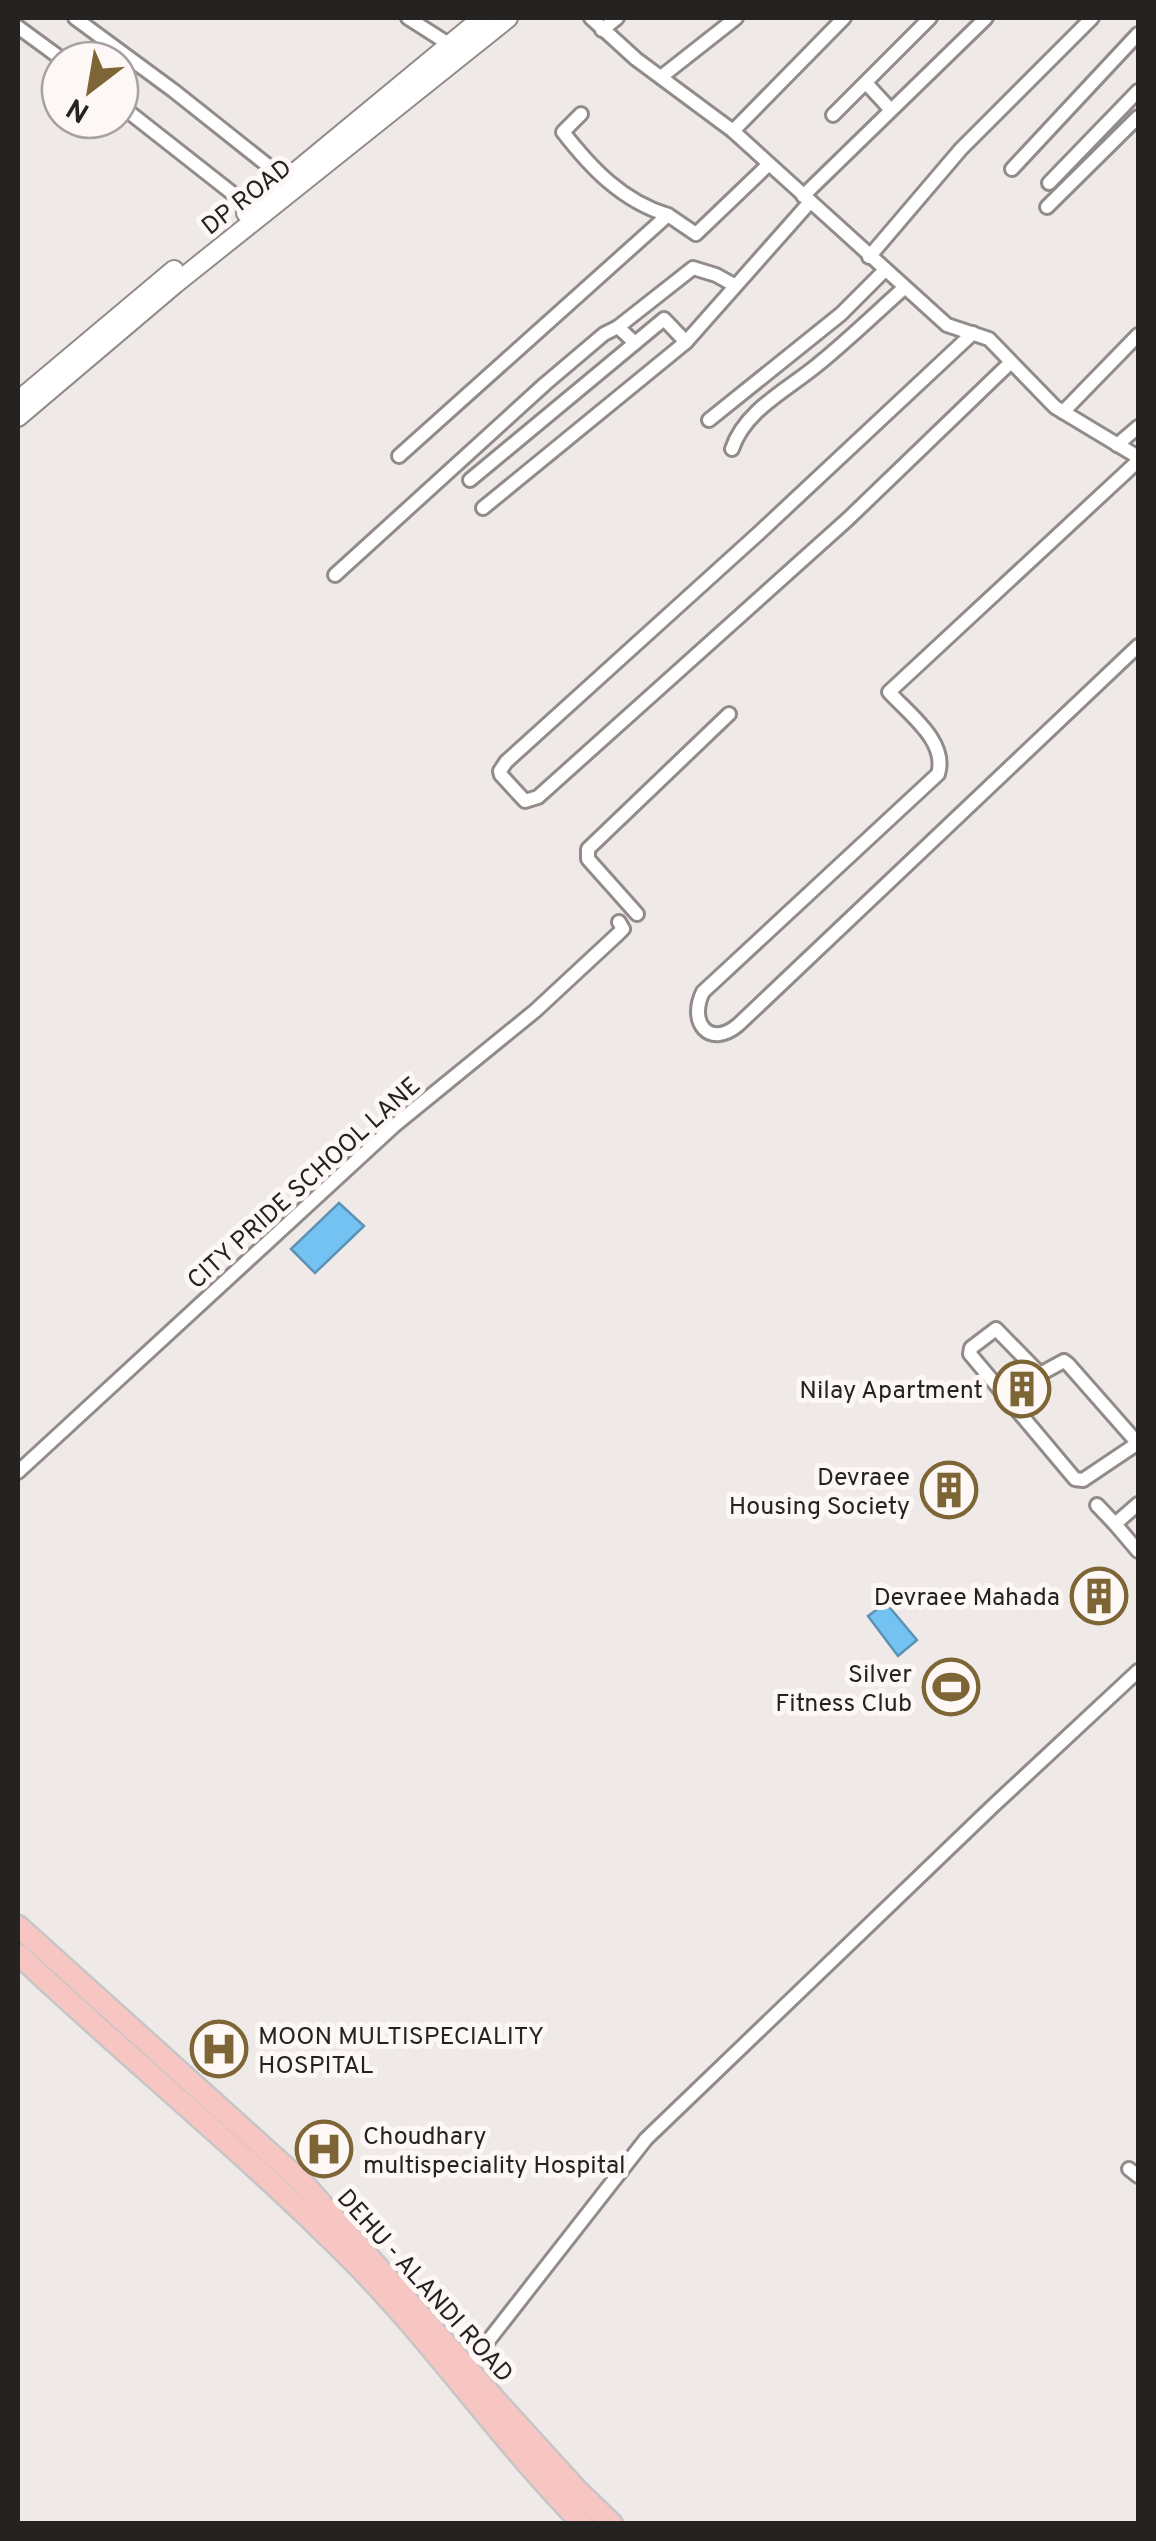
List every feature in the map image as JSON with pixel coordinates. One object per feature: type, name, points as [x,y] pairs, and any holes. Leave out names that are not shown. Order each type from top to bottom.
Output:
[{"type":"main road","name":"DEHU - ALANDI ROAD","points":[[18,1926],[303,2183],[576,2489],[612,2524]]},
{"type":"main road","name":"DEHU - ALANDI ROAD","points":[[18,1954],[334,2242],[412,2327],[530,2469],[583,2524]]},
{"type":"street","points":[[75,18],[286,180]]},
{"type":"street","points":[[408,18],[455,48]]},
{"type":"street","name":"DP ROAD","points":[[18,417],[455,48],[482,18]]},
{"type":"street","name":"DP ROAD","points":[[18,401],[138,297],[286,180],[455,48],[508,18]]},
{"type":"street","points":[[591,18],[733,132],[947,325],[989,339],[1062,412],[1138,459],[890,692],[936,746],[938,774],[703,992],[696,1006],[698,1022],[704,1029],[716,1036],[738,1025],[1138,646]]},
{"type":"street","points":[[602,30],[617,18]]},
{"type":"street","points":[[662,77],[736,18]]},
{"type":"street","points":[[733,132],[844,18]]},
{"type":"street","points":[[834,116],[930,18]]},
{"type":"street","points":[[483,508],[686,342],[806,199],[890,108],[986,18]]},
{"type":"street","points":[[870,257],[961,149],[1092,18]]},
{"type":"street","points":[[18,27],[40,43]]},
{"type":"street","points":[[1012,170],[1138,34]]},
{"type":"street","points":[[866,84],[890,108]]},
{"type":"street","points":[[1049,184],[1138,91]]},
{"type":"street","points":[[581,114],[563,132],[591,168],[624,195],[696,234],[768,165]]},
{"type":"street","points":[[1047,207],[1138,118]]},
{"type":"street","points":[[140,121],[251,208]]},
{"type":"street","points":[[400,456],[668,216]]},
{"type":"street","points":[[336,575],[545,384],[693,268],[734,286]]},
{"type":"street","points":[[709,420],[840,314],[884,271]]},
{"type":"street","points":[[732,449],[736,434],[749,420],[822,362],[904,288]]},
{"type":"street","points":[[470,480],[664,319],[686,342]]},
{"type":"street","points":[[618,327],[635,343]]},
{"type":"street","points":[[973,334],[506,762],[501,775],[525,800],[538,798],[848,519],[1010,363]]},
{"type":"street","points":[[1062,412],[1138,335]]},
{"type":"street","points":[[1117,445],[1138,427]]},
{"type":"street","points":[[637,914],[588,859],[588,849],[729,714]]},
{"type":"street","name":"CITY PRIDE SCHOOL LANE","points":[[18,1472],[395,1125],[535,1011],[621,925]]},
{"type":"street","points":[[996,1329],[1040,1374],[1064,1361],[1138,1444],[1083,1480],[1076,1478],[970,1354],[971,1348],[996,1329]]},
{"type":"street","points":[[1115,1524],[1138,1504]]},
{"type":"street","points":[[1097,1505],[1138,1551]]},
{"type":"street","points":[[467,2368],[646,2138],[1138,1672]]},
{"type":"water","points":[[339,1203],[364,1226],[315,1273],[291,1249]]},
{"type":"water","points":[[886,1603],[917,1640],[898,1656],[868,1616]]},
{"type":"place","name":"Nilay Apartment","points":[[1022,1389]]},
{"type":"place","name":"Devraee Housing Society","points":[[949,1490]]},
{"type":"place","name":"Devraee Mahada","points":[[1099,1596]]},
{"type":"place","name":"Silver Fitness Club","points":[[951,1687]]},
{"type":"place","name":"MOON MULTISPECIALITY HOSPITAL","points":[[219,2049]]},
{"type":"place","name":"Choudhary multispeciality Hospital","points":[[324,2149]]}]
